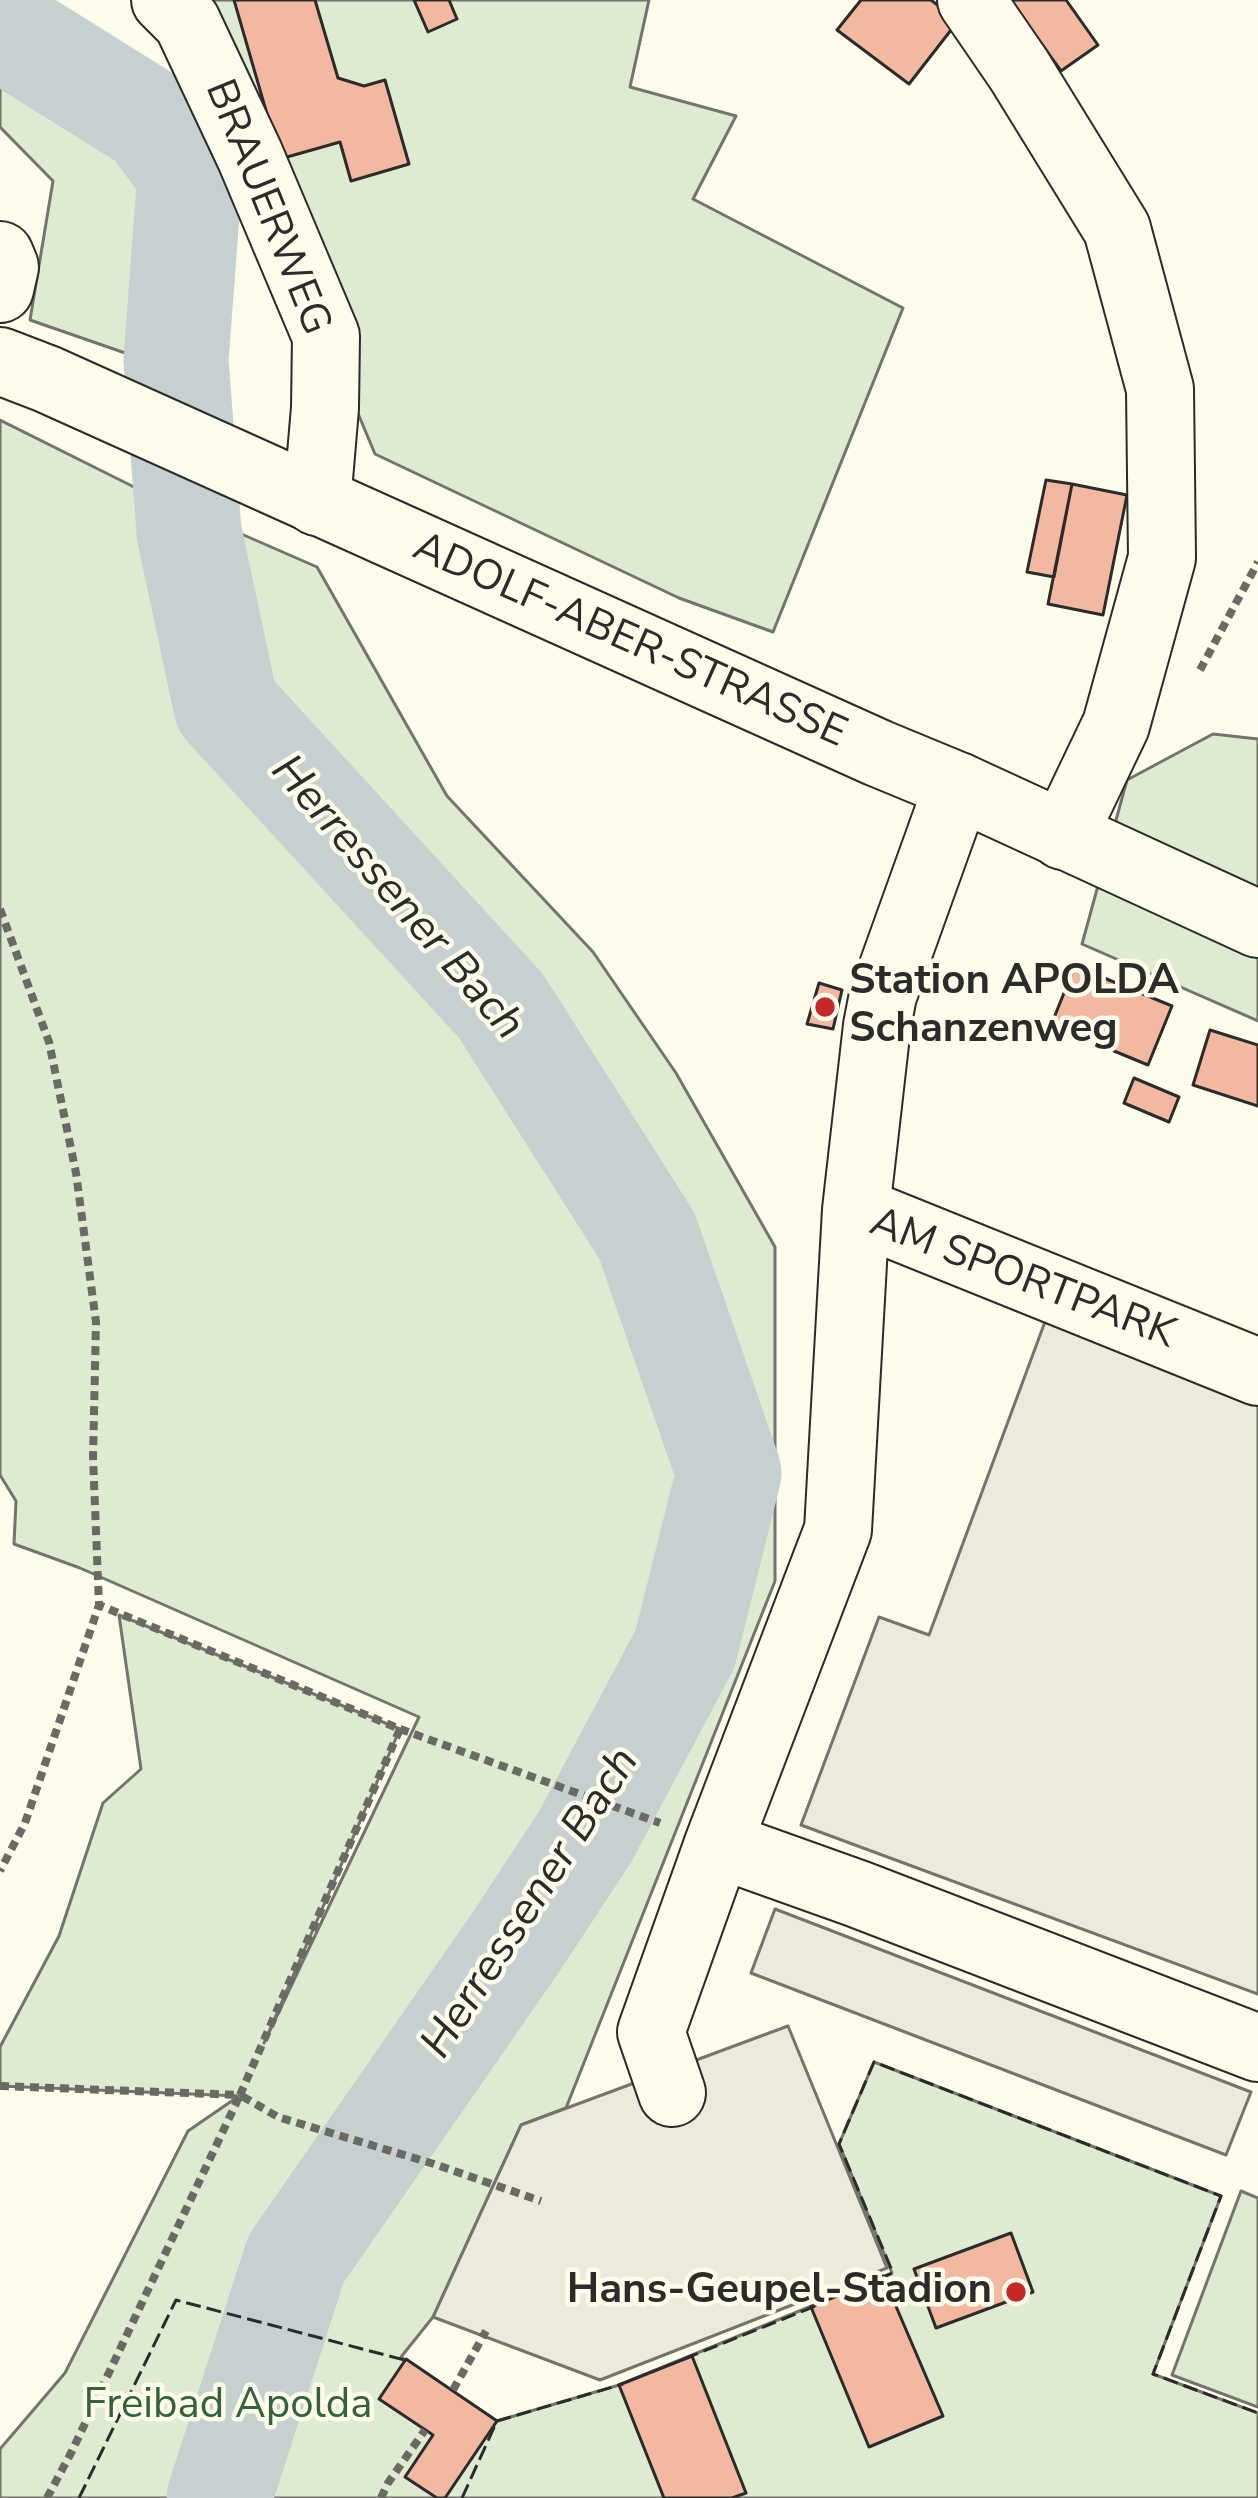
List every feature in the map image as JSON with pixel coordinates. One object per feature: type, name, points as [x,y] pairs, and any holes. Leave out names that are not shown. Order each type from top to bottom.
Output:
[{"type":"main road","name":"BRAUERWEG","points":[[165,0],[187,22],[326,336],[317,502]]},
{"type":"main road","points":[[971,0],[1117,229],[1160,389],[1162,558],[1116,724],[1063,836]]},
{"type":"main road","points":[[0,255],[5,267],[0,289]]},
{"type":"main road","name":"ADOLF-ABER-STRASSE","points":[[0,361],[1258,924]]},
{"type":"main road","points":[[856,1210],[884,995],[958,786]]},
{"type":"main road","name":"AM SPORTPARK","points":[[672,2093],[651,2032],[838,1530],[856,1210],[1258,1372]]},
{"type":"main road","points":[[718,1844],[1258,2048]]},
{"type":"path","points":[[0,909],[49,1042],[76,1173],[96,1322],[93,1457],[99,1605],[25,1823],[0,1870]]},
{"type":"path","points":[[99,1605],[400,1729],[625,1811]]},
{"type":"path","points":[[47,2498],[241,2095],[400,1729]]},
{"type":"path","points":[[0,2086],[241,2095],[278,2117],[541,2201]]},
{"type":"path","points":[[452,2390],[486,2331]]},
{"type":"path","points":[[381,2498],[424,2430]]},
{"type":"green space","points":[[0,0],[17,0],[178,104],[213,188],[226,388],[30,320],[53,181],[0,127]]},
{"type":"green space","points":[[165,0],[649,0],[630,87],[736,116],[693,199],[903,308],[773,632],[679,598],[375,454],[250,156]]},
{"type":"green space","name":"Freibad Apolda","points":[[0,420],[136,488],[317,567],[447,796],[593,952],[676,1073],[775,1247],[775,1581],[566,2108],[521,2125],[433,2317],[401,2357],[497,2421],[619,2385],[892,2273],[839,2144],[874,2062],[1221,2196],[1153,2374],[1258,2413],[1258,2498],[0,2498],[0,2449],[65,2373],[188,2131],[239,2096],[0,2086],[0,2047],[59,1936],[103,1803],[141,1769],[119,1615],[400,1729],[264,2043],[419,1717],[80,1568],[14,1544],[16,1501],[0,1475]]},
{"type":"green space","points":[[1213,734],[1258,739],[1258,1021],[1082,944],[1127,780]]},
{"type":"green space","points":[[1241,2191],[1258,2198],[1258,2407],[1172,2375]]},
{"type":"shaded area","points":[[1046,1319],[1258,1397],[1258,1994],[801,1825],[879,1617],[929,1635]]},
{"type":"shaded area","points":[[775,1909],[1251,2092],[1226,2155],[751,1973]]},
{"type":"shaded area","points":[[788,2026],[887,2268],[600,2380],[433,2317],[521,2125]]},
{"type":"building","points":[[234,0],[315,0],[338,78],[364,86],[385,80],[409,164],[351,181],[340,142],[280,159]]},
{"type":"building","points":[[414,0],[449,0],[457,19],[428,32]]},
{"type":"building","points":[[861,0],[931,0],[958,21],[909,84],[837,30]]},
{"type":"building","points":[[1010,0],[1066,0],[1098,45],[1061,71]]},
{"type":"building","points":[[1046,480],[1072,484],[1054,577],[1027,572]]},
{"type":"building","points":[[1072,484],[1127,495],[1103,615],[1048,604]]},
{"type":"building","points":[[1075,966],[1172,1006],[1148,1065],[1051,1025]]},
{"type":"building","name":"Station APOLDA Schanzenweg","points":[[819,983],[842,990],[833,1029],[807,1024]]},
{"type":"building","points":[[1210,1030],[1258,1045],[1258,1106],[1193,1085]]},
{"type":"building","points":[[1134,1078],[1179,1097],[1169,1122],[1124,1103]]},
{"type":"building","points":[[1011,2233],[1033,2292],[936,2328],[914,2269]]},
{"type":"building","points":[[883,2276],[943,2416],[869,2447],[811,2307]]},
{"type":"building","points":[[692,2356],[746,2493],[732,2498],[664,2498],[619,2385]]},
{"type":"building","points":[[406,2359],[497,2421],[445,2498],[437,2498],[405,2477],[433,2435],[379,2399]]},
{"type":"waterway","name":"Herressener Bach","points":[[0,27],[152,122],[190,174],[176,360],[189,532],[226,706],[501,1006],[647,1236],[729,1473],[685,1649],[585,1837],[296,2259],[219,2498]]},
{"type":"fence","points":[[878,2279],[893,2273],[839,2144],[874,2062],[1221,2196],[1153,2374],[1258,2413]]},
{"type":"fence","points":[[79,2498],[176,2300],[408,2361]]},
{"type":"fence","points":[[684,2359],[818,2305]]},
{"type":"fence","points":[[462,2498],[497,2421],[623,2384]]},
{"type":"place","name":"Station APOLDA Schanzenweg","points":[[825,1007]]},
{"type":"place","name":"Hans-Geupel-Stadion","points":[[1016,2292]]}]
